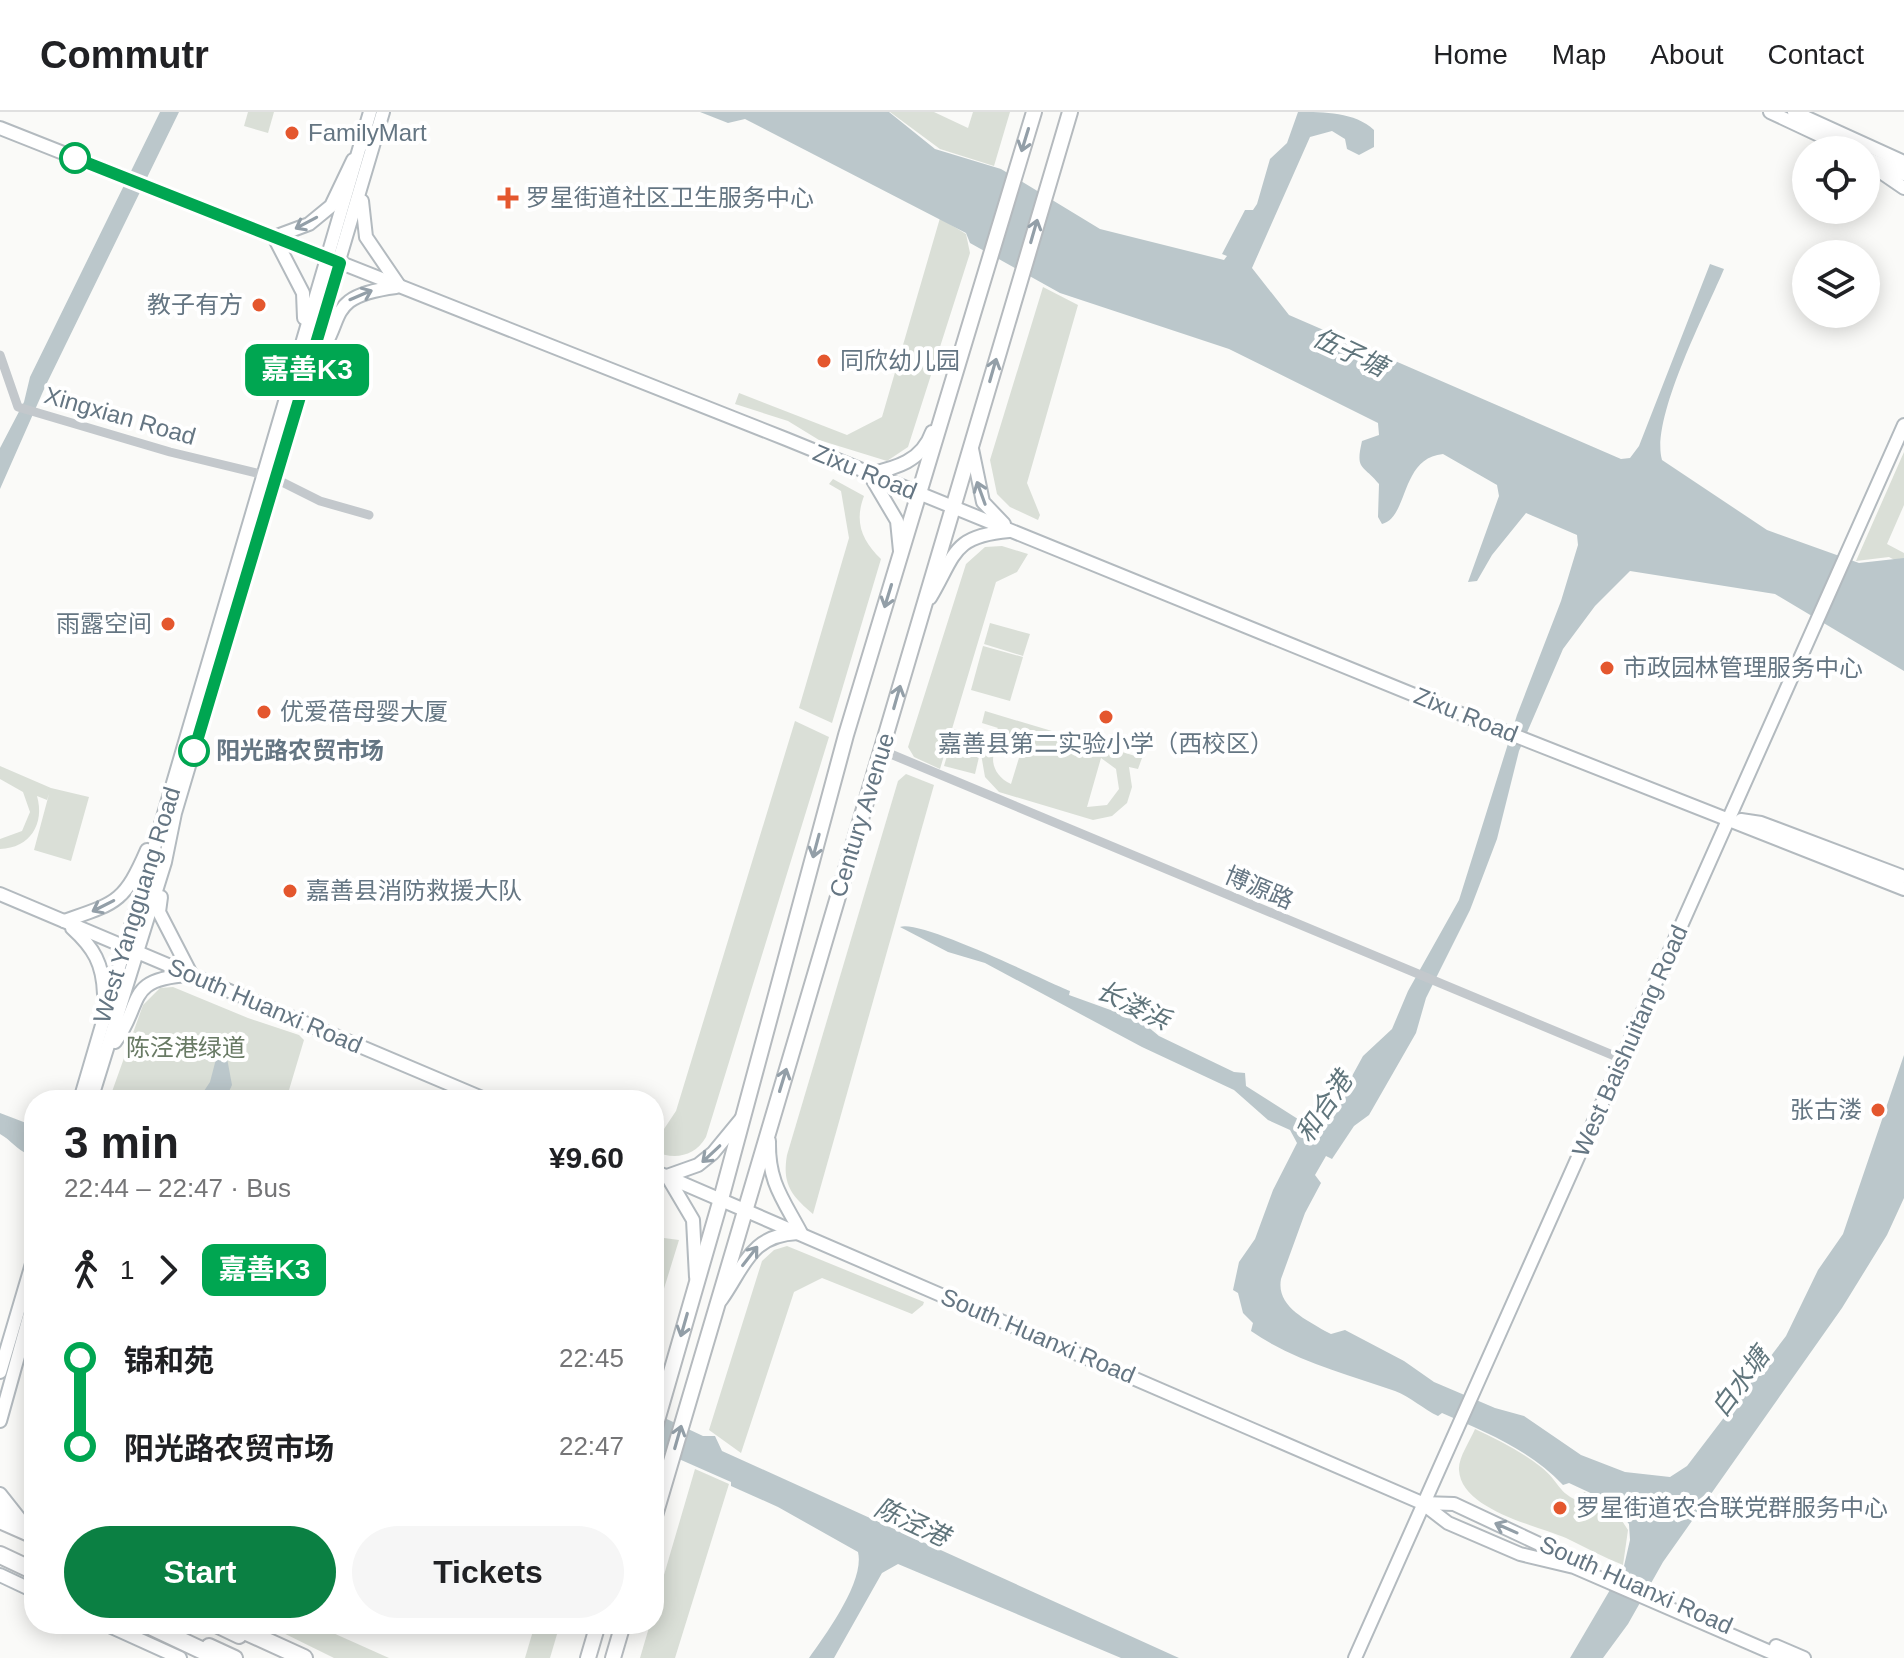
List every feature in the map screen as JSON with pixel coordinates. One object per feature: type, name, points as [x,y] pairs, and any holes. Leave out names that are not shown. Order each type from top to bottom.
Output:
[{"type":"highway","points":[[0,1520],[24,1528]]},
{"type":"highway","points":[[0,1554],[24,1566]]},
{"type":"highway","points":[[167,1634],[218,1658]]},
{"type":"highway","points":[[251,1634],[304,1658]]},
{"type":"main road","name":"Century Avenue","points":[[664,1396],[721,1199],[846,735],[1034,112]]},
{"type":"main road","name":"Century Avenue","points":[[664,1483],[1070,112]]},
{"type":"main road","points":[[0,1510],[24,1526]]},
{"type":"main road","points":[[0,1554],[24,1562]]},
{"type":"main road","points":[[183,1634],[235,1658]]},
{"type":"main road","points":[[235,1634],[286,1658]]},
{"type":"main road","points":[[588,1658],[595,1634]]},
{"type":"main road","points":[[613,1658],[620,1634]]},
{"type":"street","name":"West Yangguang Road","points":[[83,1090],[105,1008],[269,476],[307,368],[370,112]]},
{"type":"street","name":"West Yangguang Road","points":[[94,1090],[165,862],[175,813],[269,476],[304,333],[361,190],[383,112]]},
{"type":"street","points":[[1770,112],[1821,136]]},
{"type":"street","points":[[1794,112],[1904,159]]},
{"type":"street","name":"Zixu Road","points":[[0,128],[1904,889]]},
{"type":"street","points":[[304,333],[303,293],[274,237],[309,224],[331,206],[358,152]]},
{"type":"street","points":[[1880,165],[1904,174]]},
{"type":"street","points":[[1880,170],[1904,188]]},
{"type":"street","points":[[307,368],[323,350],[334,318],[344,304],[356,294],[399,286],[366,237],[361,190]]},
{"type":"street","name":"Xingxian Road","points":[[0,355],[18,407],[170,452],[269,476],[320,501],[369,515]]},
{"type":"street","points":[[900,555],[897,521],[869,474],[894,469],[917,455],[929,440],[948,397]]},
{"type":"street","name":"West Baishuitang Road","points":[[1355,1658],[1904,425]]},
{"type":"street","points":[[971,445],[983,502],[1013,531]]},
{"type":"street","points":[[921,615],[950,557],[965,541],[986,533],[1013,531]]},
{"type":"street","name":"博源路","points":[[881,750],[1410,974],[1622,1059]]},
{"type":"street","name":"Zixu Road","points":[[1730,819],[1761,823],[1904,877]]},
{"type":"street","points":[[64,921],[97,911],[124,895],[160,830]]},
{"type":"street","points":[[105,1055],[119,1037],[134,1000],[144,988],[165,977],[192,975],[159,912],[165,862]]},
{"type":"street","name":"South Huanxi Road","points":[[0,894],[463,1090]]},
{"type":"street","points":[[64,921],[94,948],[104,976],[105,1008]]},
{"type":"street","points":[[664,1172],[698,1165],[713,1153],[743,1116]]},
{"type":"street","points":[[717,1306],[751,1250],[782,1234],[801,1233],[778,1196],[770,1167],[770,1124]]},
{"type":"street","name":"South Huanxi Road","points":[[664,1175],[1422,1503],[1448,1523],[1506,1548],[1575,1564]]},
{"type":"street","points":[[664,1179],[693,1220],[696,1284]]},
{"type":"street","points":[[0,1372],[24,1291]]},
{"type":"street","points":[[0,1421],[24,1335]]},
{"type":"street","points":[[0,1494],[10,1510],[24,1523]]},
{"type":"street","name":"South Huanxi Road","points":[[1422,1503],[1454,1504],[1575,1564],[1804,1658]]},
{"type":"street","points":[[0,1575],[24,1586]]},
{"type":"street","name":"South Huanxi Road","points":[[1675,1607],[1784,1658]]},
{"type":"street","points":[[127,1634],[180,1658]]},
{"type":"green space","points":[[248,112],[274,112],[268,133],[244,126]]},
{"type":"green space","points":[[890,112],[934,112],[968,128],[973,112],[1010,112],[994,166],[940,149]]},
{"type":"green space","points":[[940,218],[966,234],[970,253],[908,447],[887,461],[819,440],[788,421],[735,404],[739,393],[847,435],[882,417]]},
{"type":"green space","points":[[1043,287],[1078,305],[1027,483],[1040,515],[1038,520],[1010,507],[997,494],[990,460]]},
{"type":"green space","points":[[1904,452],[1904,505],[1887,544],[1904,553],[1904,565],[1889,557],[1856,561]]},
{"type":"green space","points":[[833,479],[864,496],[860,523],[869,545],[881,559],[832,723],[799,708],[849,538],[841,491],[829,484]]},
{"type":"green space","points":[[1002,546],[1028,554],[1017,572],[996,582],[940,769],[914,757],[908,747],[966,564],[985,547]]},
{"type":"green space","points":[[990,623],[1030,634],[1023,656],[984,644]]},
{"type":"green space","points":[[983,646],[1023,657],[1010,701],[971,690]]},
{"type":"green space","points":[[985,711],[1142,758],[1138,769],[1129,767],[1132,787],[1127,803],[1112,816],[1093,820],[999,792],[985,777],[981,754],[950,746],[954,729],[985,738],[984,744],[998,728],[982,723]],"holes":[[[1015,734],[1026,735],[1011,784],[997,772],[993,757],[999,743]],[[1101,758],[1116,769],[1119,789],[1107,805],[1087,807]]]},
{"type":"green space","points":[[795,721],[829,737],[706,1137],[690,1153],[669,1156],[664,1155],[664,1129],[676,1111]]},
{"type":"green space","points":[[949,749],[979,757],[975,774],[944,766]]},
{"type":"green space","points":[[0,766],[51,788],[89,797],[71,861],[34,850],[49,794],[47,800],[37,796],[39,816],[33,833],[20,844],[0,849],[0,839],[22,831],[30,812],[23,792],[0,779]]},
{"type":"green space","points":[[906,774],[934,785],[813,1214],[790,1189],[786,1174],[787,1155],[898,781]]},
{"type":"green space","name":"陈泾港绿道","points":[[173,987],[299,1035],[304,1040],[289,1090],[113,1090],[143,1005],[160,988]]},
{"type":"green space","points":[[664,1238],[679,1240],[664,1289]]},
{"type":"green space","points":[[787,1246],[924,1302],[912,1314],[822,1278],[794,1292],[741,1453],[709,1430],[762,1261],[774,1250]]},
{"type":"green space","points":[[1475,1429],[1533,1461],[1573,1499],[1581,1502],[1584,1492],[1611,1504],[1628,1530],[1623,1565],[1566,1538],[1520,1522],[1486,1506],[1473,1496],[1463,1484],[1459,1465]]},
{"type":"green space","points":[[695,1469],[729,1484],[675,1658],[640,1658],[647,1634],[664,1634],[664,1575]]},
{"type":"green space","points":[[285,1634],[335,1634],[389,1658],[334,1658]]},
{"type":"green space","points":[[532,1634],[557,1634],[550,1658],[525,1658]]},
{"type":"water","points":[[160,112],[179,112],[45,387],[0,489],[0,448],[24,402],[30,377]]},
{"type":"water","name":"伍子塘","points":[[700,112],[889,112],[935,149],[1001,169],[1100,229],[1224,260],[1227,256],[1222,254],[1245,210],[1253,210],[1257,204],[1270,159],[1287,143],[1298,112],[1348,116],[1374,130],[1374,147],[1359,155],[1347,149],[1345,139],[1332,131],[1310,137],[1252,268],[1289,315],[1621,459],[1630,458],[1639,446],[1710,264],[1724,269],[1672,393],[1660,442],[1662,460],[1767,530],[1859,563],[1904,558],[1904,671],[1775,594],[1630,571],[1595,606],[1563,649],[1519,751],[1497,839],[1470,910],[1426,998],[1416,1033],[1369,1115],[1354,1126],[1332,1159],[1326,1156],[1315,1175],[1321,1183],[1305,1213],[1281,1279],[1287,1304],[1325,1331],[1331,1334],[1345,1330],[1404,1361],[1434,1382],[1495,1408],[1524,1416],[1581,1455],[1625,1472],[1670,1477],[1687,1466],[1786,1336],[1818,1270],[1843,1234],[1904,1055],[1904,1198],[1887,1235],[1842,1308],[1663,1562],[1628,1624],[1603,1658],[1570,1658],[1624,1566],[1630,1540],[1629,1524],[1612,1503],[1569,1483],[1563,1485],[1522,1452],[1491,1435],[1442,1413],[1438,1416],[1395,1391],[1303,1359],[1251,1331],[1253,1323],[1243,1313],[1238,1293],[1233,1290],[1239,1262],[1255,1239],[1273,1190],[1297,1143],[1290,1130],[1268,1120],[1234,1090],[1142,1047],[985,963],[948,952],[900,927],[912,927],[955,941],[1070,991],[1069,995],[1141,1021],[1159,1036],[1234,1072],[1245,1073],[1246,1086],[1301,1121],[1299,1126],[1324,1126],[1323,1118],[1340,1098],[1363,1056],[1392,1029],[1408,991],[1459,900],[1517,715],[1561,601],[1578,545],[1577,535],[1526,513],[1492,555],[1477,581],[1468,582],[1499,496],[1497,485],[1443,454],[1429,458],[1412,476],[1397,511],[1382,524],[1378,517],[1379,484],[1362,466],[1359,458],[1362,441],[1379,435],[1378,423],[1229,349],[1060,293],[970,243],[966,233],[745,119],[728,123]]},
{"type":"water","points":[[222,1056],[227,1058],[232,1085],[230,1090],[205,1090],[216,1059]]},
{"type":"water","points":[[0,1113],[24,1122],[24,1152],[0,1134]]},
{"type":"water","points":[[664,1418],[703,1436],[715,1436],[722,1451],[1179,1658],[1121,1658],[898,1564],[882,1573],[834,1658],[809,1658],[850,1592],[859,1564],[858,1552],[778,1507],[731,1486],[731,1482],[664,1452]]},
{"type":"bus line","name":"嘉善K3","points":[[75,158],[340,263],[194,751]]},
{"type":"place","name":"FamilyMart","points":[[292,133]]},
{"type":"place","name":"罗星街道社区卫生服务中心","points":[[508,198]]},
{"type":"place","name":"教子有方","points":[[259,305]]},
{"type":"place","name":"同欣幼儿园","points":[[824,361]]},
{"type":"place","name":"雨露空间","points":[[168,624]]},
{"type":"place","name":"市政园林管理服务中心","points":[[1607,668]]},
{"type":"place","name":"优爱蓓母婴大厦","points":[[264,712]]},
{"type":"place","name":"嘉善县第二实验小学（西校区）","points":[[1106,717]]},
{"type":"place","name":"阳光路农贸市场","points":[[194,751]]},
{"type":"place","name":"嘉善县消防救援大队","points":[[290,891]]},
{"type":"place","name":"张古溇","points":[[1878,1110]]},
{"type":"place","name":"罗星街道农合联党群服务中心","points":[[1560,1508]]},
{"type":"water label","name":"长溇浜","points":[[1133,1005]]},
{"type":"water label","name":"和合港","points":[[1324,1107]]},
{"type":"water label","name":"白水塘","points":[[1740,1382]]},
{"type":"water label","name":"陈泾港","points":[[912,1522]]}]
